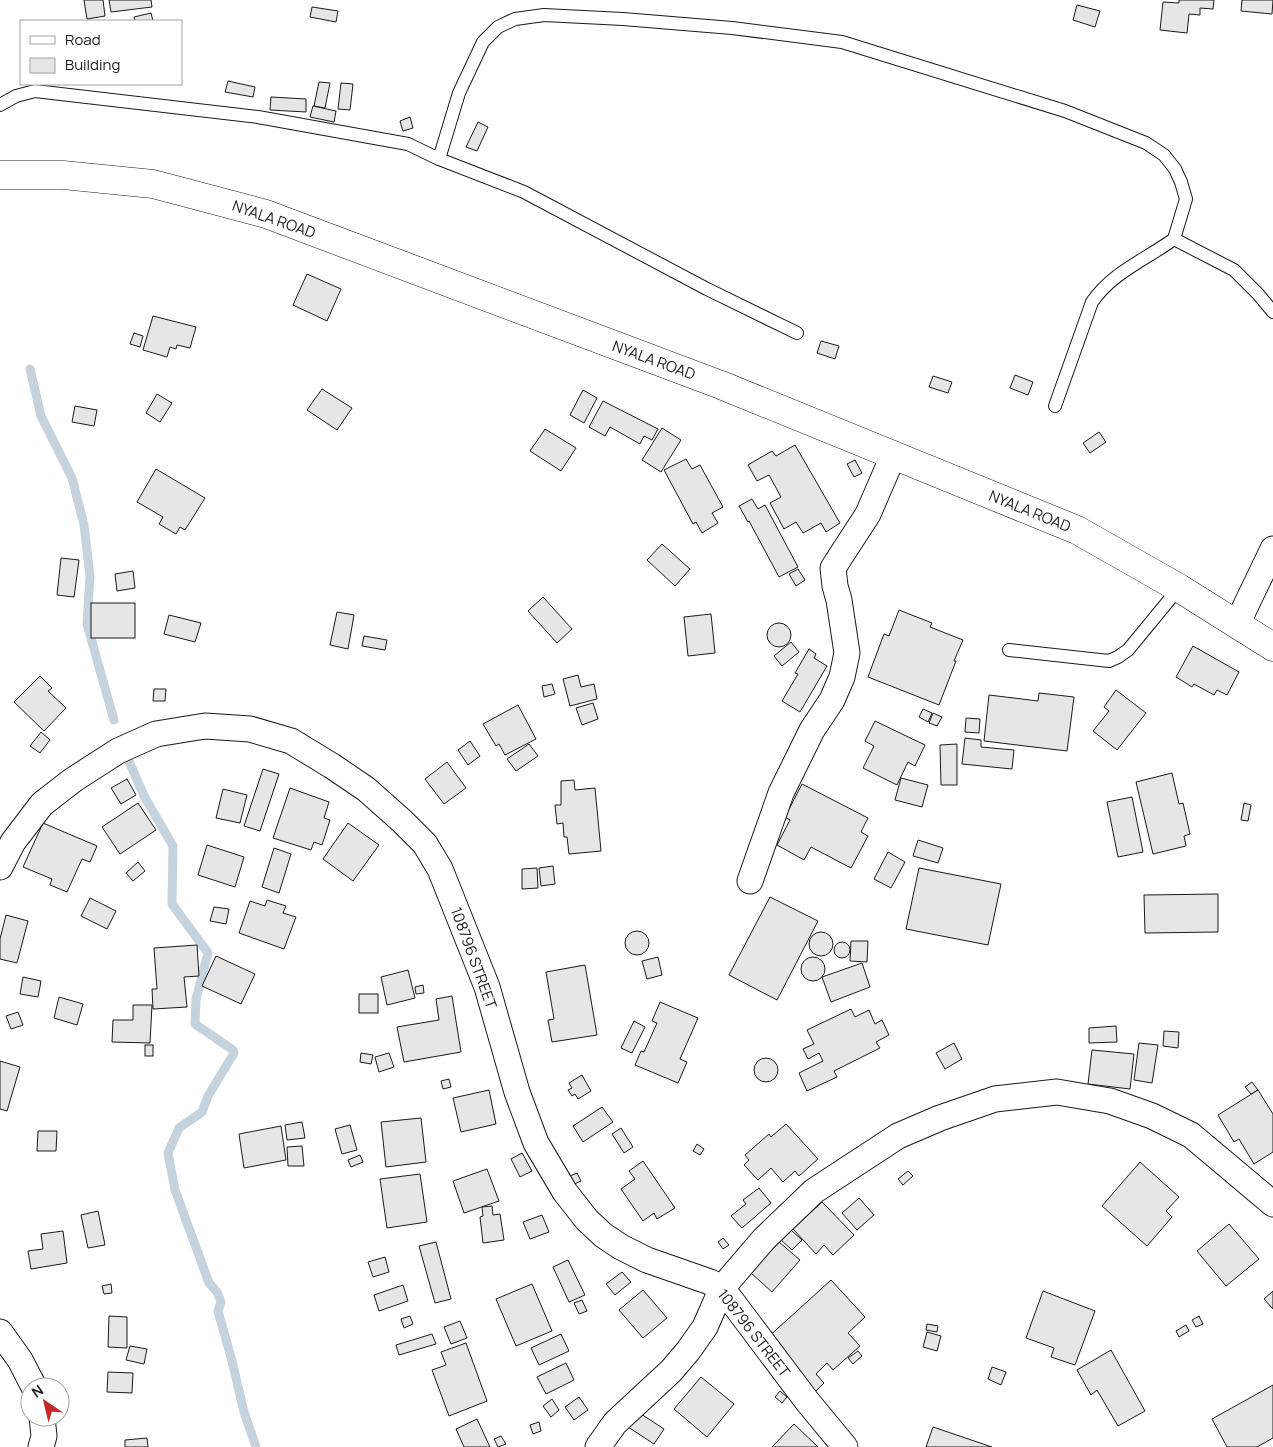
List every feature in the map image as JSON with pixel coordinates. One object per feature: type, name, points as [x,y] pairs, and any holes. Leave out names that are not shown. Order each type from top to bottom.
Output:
[{"type":"street","name":"NYALA ROAD","points":[[0,175],[63,175],[153,184],[266,214],[721,385],[1077,530],[1179,588],[1273,647]]},
{"type":"street","points":[[750,881],[781,794],[812,730],[832,700],[842,677],[847,653],[833,568],[868,514],[893,456]]},
{"type":"street","points":[[1237,624],[1273,550]]},
{"type":"street","name":"108796 STREET","points":[[0,868],[13,842],[42,804],[73,780],[118,750],[156,734],[206,726],[250,729],[291,741],[366,789],[402,820],[425,844],[440,869],[487,988],[517,1092],[536,1143],[570,1199],[587,1220],[620,1247],[647,1260],[722,1288],[807,1401],[846,1447]]},
{"type":"street","points":[[598,1447],[615,1423],[671,1371],[688,1351],[705,1327],[722,1288],[764,1239],[814,1190],[898,1136],[940,1118],[995,1100],[1057,1092],[1110,1101],[1152,1116],[1191,1135],[1273,1204]]},
{"type":"street","points":[[0,1332],[20,1360],[29,1377]]},
{"type":"street","points":[[41,1447],[44,1436],[43,1427]]},
{"type":"lane","points":[[439,159],[459,93],[483,42],[498,28],[515,19],[544,15],[732,28],[842,42],[1065,111],[1146,143],[1164,155],[1175,169],[1186,199],[1174,239],[1128,268],[1102,289],[1092,302],[1055,406]]},
{"type":"lane","points":[[0,105],[16,96],[35,91],[258,117],[408,144],[439,159],[524,192],[707,289],[797,333]]},
{"type":"lane","points":[[1174,239],[1234,270],[1273,312]]},
{"type":"lane","points":[[1009,650],[1109,661],[1128,650],[1179,588]]},
{"type":"building","points":[[84,0],[103,0],[105,16],[87,19]]},
{"type":"building","points":[[109,0],[151,0],[152,7],[111,12]]},
{"type":"building","points":[[1179,0],[1214,0],[1213,9],[1200,8],[1200,15],[1189,14],[1187,33],[1160,30],[1163,2],[1179,3]]},
{"type":"building","points":[[1242,0],[1273,0],[1272,14],[1241,11]]},
{"type":"building","points":[[1077,5],[1100,11],[1095,27],[1073,20]]},
{"type":"building","points":[[312,7],[338,11],[336,22],[310,17]]},
{"type":"building","points":[[151,13],[153,20],[135,20],[134,17]]},
{"type":"building","points":[[228,81],[255,87],[253,97],[225,92]]},
{"type":"building","points":[[319,82],[330,83],[325,108],[314,106]]},
{"type":"building","points":[[341,83],[353,84],[350,110],[338,109]]},
{"type":"building","points":[[271,97],[306,99],[306,112],[270,110]]},
{"type":"building","points":[[313,106],[336,111],[334,122],[310,117]]},
{"type":"building","points":[[410,117],[413,128],[403,131],[400,121]]},
{"type":"building","points":[[478,122],[488,127],[477,151],[466,147]]},
{"type":"building","points":[[307,274],[341,289],[327,321],[293,305]]},
{"type":"building","points":[[153,316],[196,327],[190,348],[177,345],[176,349],[170,347],[167,357],[143,350]]},
{"type":"building","points":[[134,333],[143,336],[140,347],[130,344]]},
{"type":"building","points":[[821,341],[839,346],[835,359],[817,353]]},
{"type":"building","points":[[1015,375],[1033,382],[1028,395],[1010,388]]},
{"type":"building","points":[[933,376],[952,382],[948,393],[929,387]]},
{"type":"building","points":[[322,389],[352,408],[337,430],[307,410]]},
{"type":"building","points":[[583,390],[597,398],[584,423],[570,415]]},
{"type":"building","points":[[157,394],[172,403],[160,422],[146,413]]},
{"type":"building","points":[[603,401],[658,429],[652,440],[644,436],[640,444],[610,427],[605,436],[589,427]]},
{"type":"building","points":[[75,406],[97,410],[94,426],[72,422]]},
{"type":"building","points":[[662,428],[681,440],[661,472],[642,460]]},
{"type":"building","points":[[545,429],[576,448],[561,471],[530,451]]},
{"type":"building","points":[[1099,432],[1106,442],[1090,453],[1083,443]]},
{"type":"building","points":[[795,445],[840,523],[826,532],[821,523],[803,533],[796,522],[784,529],[770,503],[781,497],[769,475],[757,481],[748,465],[772,451],[776,456]]},
{"type":"building","points":[[686,459],[692,469],[700,465],[723,507],[712,513],[718,523],[702,533],[696,522],[693,524],[664,470]]},
{"type":"building","points":[[855,460],[862,473],[854,477],[847,464]]},
{"type":"building","points":[[156,469],[205,498],[185,530],[180,527],[176,534],[159,524],[163,517],[137,502]]},
{"type":"building","points":[[752,499],[758,509],[765,505],[798,567],[779,577],[739,506]]},
{"type":"building","points":[[662,544],[690,569],[675,586],[647,560]]},
{"type":"building","points":[[61,558],[79,560],[74,597],[57,595]]},
{"type":"building","points":[[798,569],[805,580],[796,586],[789,574]]},
{"type":"building","points":[[133,571],[135,588],[117,591],[115,574]]},
{"type":"building","points":[[543,597],[572,629],[557,643],[528,611]]},
{"type":"building","points":[[91,603],[135,603],[135,638],[91,638]]},
{"type":"building","points":[[899,610],[932,623],[930,627],[963,640],[939,705],[868,677],[884,634],[889,636]]},
{"type":"building","points":[[337,612],[354,615],[348,649],[330,645]]},
{"type":"building","points":[[711,614],[715,653],[688,656],[684,617]]},
{"type":"building","points":[[169,615],[201,623],[195,642],[164,634]]},
{"type":"building","points":[[779,623],[788,626],[791,635],[788,644],[779,647],[770,644],[767,635],[770,626]]},
{"type":"building","points":[[364,636],[387,640],[385,650],[362,646]]},
{"type":"building","points":[[791,642],[799,652],[782,666],[774,656]]},
{"type":"building","points":[[1193,646],[1239,672],[1227,695],[1217,690],[1214,695],[1194,684],[1192,687],[1176,677]]},
{"type":"building","points":[[809,649],[816,654],[814,658],[827,666],[800,712],[782,701],[798,674],[795,673]]},
{"type":"building","points":[[578,675],[581,687],[594,684],[597,699],[570,706],[563,679]]},
{"type":"building","points":[[40,676],[52,688],[48,691],[66,708],[44,731],[14,702]]},
{"type":"building","points":[[552,684],[555,694],[544,697],[542,686]]},
{"type":"building","points":[[154,689],[166,689],[165,701],[153,701]]},
{"type":"building","points":[[1116,690],[1146,713],[1117,750],[1093,731],[1109,711],[1104,707]]},
{"type":"building","points":[[1039,693],[1074,697],[1067,751],[984,741],[989,695],[1038,701]]},
{"type":"building","points":[[593,703],[598,719],[582,725],[576,708]]},
{"type":"building","points":[[518,705],[536,739],[505,755],[499,744],[496,746],[483,724]]},
{"type":"building","points":[[923,709],[932,713],[928,722],[919,717]]},
{"type":"building","points":[[933,713],[942,717],[937,726],[929,723]]},
{"type":"building","points":[[966,718],[980,719],[979,733],[965,732]]},
{"type":"building","points":[[875,721],[925,745],[915,766],[908,762],[897,785],[863,768],[874,746],[865,741]]},
{"type":"building","points":[[41,732],[50,740],[40,753],[30,746]]},
{"type":"building","points":[[965,738],[981,740],[981,747],[1014,750],[1012,769],[962,764]]},
{"type":"building","points":[[470,741],[480,756],[468,765],[458,750]]},
{"type":"building","points":[[529,744],[538,756],[516,771],[507,759]]},
{"type":"building","points":[[957,744],[957,785],[941,785],[940,745]]},
{"type":"building","points":[[447,762],[466,788],[444,804],[425,779]]},
{"type":"building","points":[[263,769],[279,774],[260,831],[244,826]]},
{"type":"building","points":[[1172,773],[1179,804],[1183,803],[1190,834],[1184,836],[1186,846],[1153,854],[1136,782]]},
{"type":"building","points":[[901,778],[928,785],[922,807],[895,800]]},
{"type":"building","points":[[127,779],[136,795],[121,804],[111,788]]},
{"type":"building","points":[[574,780],[575,790],[595,788],[601,851],[569,854],[567,837],[564,837],[563,823],[557,824],[555,805],[561,805],[561,781]]},
{"type":"building","points":[[802,784],[868,818],[861,832],[868,836],[851,868],[811,847],[804,860],[777,845],[790,820],[785,817]]},
{"type":"building","points":[[290,788],[329,802],[324,818],[330,820],[322,845],[314,842],[311,850],[273,838]]},
{"type":"building","points":[[223,789],[247,795],[240,823],[216,818]]},
{"type":"building","points":[[1132,797],[1143,852],[1118,857],[1107,802]]},
{"type":"building","points":[[138,803],[156,830],[120,854],[102,827]]},
{"type":"building","points":[[1244,803],[1251,805],[1248,821],[1241,820]]},
{"type":"building","points":[[43,823],[97,846],[90,862],[82,859],[67,892],[50,885],[52,879],[23,867]]},
{"type":"building","points":[[348,823],[379,845],[353,881],[323,859]]},
{"type":"building","points":[[918,840],[943,848],[938,863],[913,856]]},
{"type":"building","points":[[207,845],[244,857],[235,887],[198,875]]},
{"type":"building","points":[[274,848],[291,854],[279,893],[262,887]]},
{"type":"building","points":[[888,852],[905,862],[891,888],[874,879]]},
{"type":"building","points":[[138,862],[145,871],[133,881],[126,873]]},
{"type":"building","points":[[553,866],[555,884],[541,886],[539,868]]},
{"type":"building","points":[[537,868],[538,888],[522,889],[522,869]]},
{"type":"building","points":[[919,868],[1001,884],[988,945],[906,929]]},
{"type":"building","points":[[1218,894],[1218,932],[1145,933],[1144,895]]},
{"type":"building","points":[[770,897],[818,921],[777,1000],[729,975]]},
{"type":"building","points":[[90,898],[116,911],[107,929],[81,916]]},
{"type":"building","points":[[267,900],[286,906],[283,913],[296,917],[284,949],[239,933],[250,901],[265,906]]},
{"type":"building","points":[[214,907],[229,909],[226,924],[210,921]]},
{"type":"building","points":[[6,915],[28,921],[17,963],[0,959],[0,939]]},
{"type":"building","points":[[637,931],[646,934],[649,943],[646,952],[637,955],[628,952],[625,943],[628,934]]},
{"type":"building","points":[[821,932],[830,935],[833,944],[830,953],[821,956],[812,953],[809,944],[812,935]]},
{"type":"building","points":[[851,941],[868,941],[867,962],[850,961]]},
{"type":"building","points":[[842,942],[848,944],[850,950],[848,956],[842,958],[836,956],[834,950],[836,944]]},
{"type":"building","points":[[197,945],[199,976],[184,977],[187,1007],[153,1009],[152,989],[157,989],[154,948]]},
{"type":"building","points":[[216,956],[255,974],[241,1004],[202,986]]},
{"type":"building","points":[[658,957],[662,975],[647,979],[642,961]]},
{"type":"building","points":[[813,957],[822,960],[825,969],[822,978],[813,981],[804,978],[801,969],[804,960]]},
{"type":"building","points":[[862,963],[870,987],[831,1002],[822,977]]},
{"type":"building","points":[[585,965],[597,1035],[552,1042],[548,1020],[554,1019],[546,972]]},
{"type":"building","points":[[408,970],[415,998],[387,1005],[381,977]]},
{"type":"building","points":[[23,977],[41,981],[38,997],[20,994]]},
{"type":"building","points":[[423,985],[424,993],[416,994],[415,987]]},
{"type":"building","points":[[359,994],[378,994],[378,1013],[359,1013]]},
{"type":"building","points":[[452,996],[461,1052],[404,1062],[397,1027],[439,1020],[436,999]]},
{"type":"building","points":[[59,997],[83,1004],[77,1025],[54,1018]]},
{"type":"building","points":[[660,1002],[698,1018],[680,1059],[687,1062],[678,1083],[635,1065],[641,1051],[644,1052],[657,1023],[652,1021]]},
{"type":"building","points":[[133,1005],[152,1005],[150,1043],[112,1042],[113,1020],[133,1020]]},
{"type":"building","points":[[851,1009],[855,1017],[869,1010],[875,1024],[882,1020],[889,1035],[876,1042],[880,1048],[834,1071],[837,1077],[807,1091],[799,1073],[823,1061],[819,1053],[808,1059],[803,1049],[814,1044],[807,1030]]},
{"type":"building","points":[[18,1012],[23,1025],[11,1029],[6,1016]]},
{"type":"building","points":[[634,1021],[645,1027],[632,1053],[621,1048]]},
{"type":"building","points":[[1116,1026],[1117,1042],[1089,1043],[1089,1028]]},
{"type":"building","points":[[1164,1031],[1179,1032],[1178,1048],[1163,1046]]},
{"type":"building","points":[[954,1043],[962,1059],[945,1069],[936,1053]]},
{"type":"building","points":[[1139,1043],[1158,1045],[1152,1083],[1134,1080]]},
{"type":"building","points":[[145,1045],[153,1045],[153,1056],[145,1056]]},
{"type":"building","points":[[1092,1050],[1134,1054],[1130,1089],[1088,1084]]},
{"type":"building","points":[[361,1053],[373,1055],[371,1064],[360,1062]]},
{"type":"building","points":[[389,1053],[394,1067],[379,1072],[375,1057]]},
{"type":"building","points":[[766,1058],[775,1061],[778,1070],[775,1079],[766,1082],[757,1079],[754,1070],[757,1061]]},
{"type":"building","points":[[0,1061],[20,1067],[7,1111],[0,1109]]},
{"type":"building","points":[[582,1075],[591,1091],[578,1099],[575,1094],[572,1096],[568,1090],[572,1088],[569,1083]]},
{"type":"building","points":[[449,1079],[451,1087],[443,1089],[441,1081]]},
{"type":"building","points":[[1252,1082],[1258,1090],[1251,1094],[1245,1087]]},
{"type":"building","points":[[489,1090],[496,1124],[461,1132],[453,1098]]},
{"type":"building","points":[[1258,1090],[1273,1114],[1273,1152],[1254,1164],[1239,1139],[1234,1142],[1218,1115]]},
{"type":"building","points":[[602,1107],[613,1122],[583,1142],[573,1126]]},
{"type":"building","points":[[421,1118],[426,1162],[386,1167],[381,1122]]},
{"type":"building","points":[[302,1122],[305,1138],[287,1140],[285,1125]]},
{"type":"building","points":[[786,1124],[818,1159],[799,1176],[795,1171],[783,1182],[771,1168],[758,1180],[744,1165],[749,1160],[745,1155],[769,1134],[771,1137]]},
{"type":"building","points":[[350,1125],[357,1150],[342,1154],[335,1129]]},
{"type":"building","points":[[281,1126],[286,1160],[244,1168],[239,1134]]},
{"type":"building","points":[[621,1128],[633,1147],[624,1153],[612,1134]]},
{"type":"building","points":[[38,1131],[57,1131],[56,1151],[37,1151]]},
{"type":"building","points":[[697,1144],[704,1149],[700,1155],[693,1151]]},
{"type":"building","points":[[302,1146],[304,1166],[288,1166],[287,1147]]},
{"type":"building","points":[[522,1153],[532,1171],[520,1177],[511,1159]]},
{"type":"building","points":[[360,1155],[363,1162],[351,1167],[348,1160]]},
{"type":"building","points":[[643,1161],[675,1208],[657,1219],[654,1213],[643,1221],[621,1189],[635,1179],[629,1171]]},
{"type":"building","points":[[1140,1162],[1179,1197],[1166,1211],[1172,1217],[1147,1246],[1102,1206]]},
{"type":"building","points":[[487,1169],[499,1201],[464,1213],[453,1181]]},
{"type":"building","points":[[908,1171],[913,1176],[903,1185],[898,1179]]},
{"type":"building","points":[[577,1173],[581,1181],[572,1185],[568,1177]]},
{"type":"building","points":[[420,1174],[427,1222],[387,1228],[380,1179]]},
{"type":"building","points":[[759,1188],[771,1203],[742,1228],[731,1216],[746,1204],[743,1200]]},
{"type":"building","points":[[859,1198],[874,1215],[857,1230],[842,1213]]},
{"type":"building","points":[[822,1202],[854,1235],[833,1255],[824,1245],[816,1254],[793,1229]]},
{"type":"building","points":[[492,1206],[493,1215],[500,1214],[504,1240],[483,1243],[480,1217],[483,1216],[482,1207]]},
{"type":"building","points":[[98,1211],[105,1245],[88,1248],[81,1215]]},
{"type":"building","points":[[542,1215],[549,1232],[530,1239],[523,1222]]},
{"type":"building","points":[[1229,1224],[1259,1259],[1226,1286],[1197,1251]]},
{"type":"building","points":[[790,1229],[802,1240],[792,1250],[780,1239]]},
{"type":"building","points":[[63,1231],[67,1263],[31,1269],[28,1251],[43,1249],[41,1234]]},
{"type":"building","points":[[723,1238],[729,1245],[723,1249],[718,1242]]},
{"type":"building","points":[[436,1242],[451,1299],[435,1303],[419,1246]]},
{"type":"building","points":[[779,1242],[800,1260],[772,1292],[751,1273]]},
{"type":"building","points":[[385,1257],[389,1272],[373,1277],[368,1262]]},
{"type":"building","points":[[568,1260],[585,1295],[569,1302],[553,1267]]},
{"type":"building","points":[[622,1272],[631,1282],[615,1295],[606,1284]]},
{"type":"building","points":[[831,1280],[865,1317],[848,1333],[860,1346],[833,1370],[827,1363],[816,1374],[824,1383],[813,1394],[765,1340]]},
{"type":"building","points":[[111,1284],[112,1293],[104,1294],[102,1286]]},
{"type":"building","points":[[532,1284],[552,1331],[516,1346],[496,1299]]},
{"type":"building","points":[[403,1285],[408,1301],[379,1311],[374,1295]]},
{"type":"building","points":[[643,1290],[667,1318],[643,1338],[619,1310]]},
{"type":"building","points":[[1043,1291],[1095,1311],[1075,1365],[1051,1357],[1054,1348],[1026,1338]]},
{"type":"building","points":[[1273,1291],[1273,1309],[1264,1299]]},
{"type":"building","points":[[582,1300],[587,1311],[579,1314],[574,1303]]},
{"type":"building","points":[[109,1316],[127,1317],[127,1348],[108,1347]]},
{"type":"building","points":[[410,1316],[413,1324],[404,1328],[401,1319]]},
{"type":"building","points":[[1199,1316],[1203,1324],[1196,1327],[1192,1320]]},
{"type":"building","points":[[460,1321],[467,1338],[451,1344],[444,1327]]},
{"type":"building","points":[[927,1324],[938,1326],[937,1332],[926,1330]]},
{"type":"building","points":[[1186,1325],[1189,1331],[1179,1337],[1176,1331]]},
{"type":"building","points":[[927,1332],[941,1336],[937,1351],[923,1347]]},
{"type":"building","points":[[432,1334],[436,1344],[399,1355],[396,1345]]},
{"type":"building","points":[[561,1334],[569,1351],[539,1365],[531,1348]]},
{"type":"building","points":[[466,1343],[487,1401],[449,1416],[432,1370],[446,1365],[441,1352]]},
{"type":"building","points":[[130,1346],[147,1349],[144,1364],[126,1360]]},
{"type":"building","points":[[1111,1350],[1145,1411],[1118,1426],[1097,1390],[1091,1395],[1077,1370]]},
{"type":"building","points":[[858,1351],[862,1356],[853,1364],[848,1358]]},
{"type":"building","points":[[566,1363],[574,1380],[546,1394],[537,1377]]},
{"type":"building","points":[[992,1367],[1006,1372],[1001,1385],[988,1379]]},
{"type":"building","points":[[108,1372],[133,1373],[132,1393],[107,1392]]},
{"type":"building","points":[[701,1377],[734,1404],[707,1437],[674,1409]]},
{"type":"building","points":[[1273,1385],[1273,1438],[1257,1447],[1227,1447],[1212,1419]]},
{"type":"building","points":[[780,1391],[787,1397],[782,1403],[775,1397]]},
{"type":"building","points":[[579,1397],[588,1410],[574,1420],[565,1407]]},
{"type":"building","points":[[552,1399],[559,1410],[551,1417],[543,1406]]},
{"type":"building","points":[[638,1412],[664,1429],[654,1444],[628,1427]]},
{"type":"building","points":[[477,1419],[490,1447],[464,1447],[456,1429]]},
{"type":"building","points":[[539,1422],[541,1431],[533,1434],[530,1425]]},
{"type":"building","points":[[794,1424],[818,1447],[772,1447]]},
{"type":"building","points":[[933,1427],[992,1447],[926,1447]]},
{"type":"building","points":[[501,1436],[506,1444],[498,1447],[494,1439]]},
{"type":"building","points":[[147,1438],[148,1447],[125,1447],[125,1440]]},
{"type":"waterway","points":[[30,369],[41,416],[72,478],[84,525],[90,576],[87,624],[114,720]]},
{"type":"waterway","points":[[129,761],[144,796],[173,846],[172,904],[208,953],[196,999],[195,1024],[233,1050],[234,1053],[208,1096],[202,1112],[179,1128],[168,1153],[175,1190],[209,1283],[217,1292],[221,1302],[218,1311],[244,1412],[256,1447]]}]
